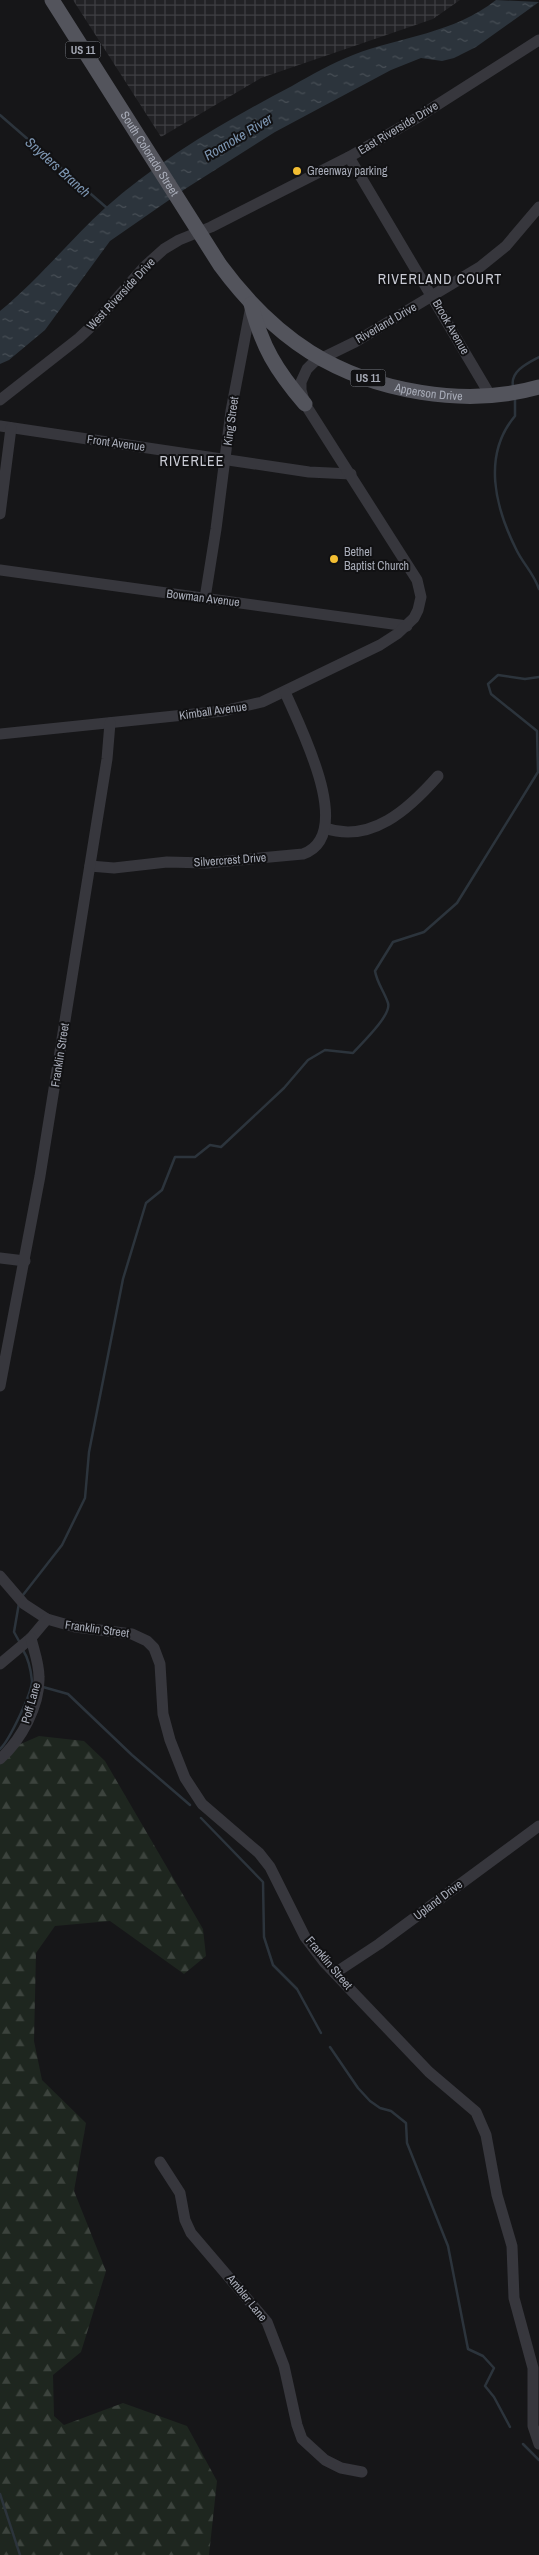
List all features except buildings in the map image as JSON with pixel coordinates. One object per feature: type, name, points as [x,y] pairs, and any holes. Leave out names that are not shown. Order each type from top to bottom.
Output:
[{"type":"main road","name":"South Colorado Street","points":[[52,0],[187,216],[220,265],[251,304]]},
{"type":"main road","name":"Apperson Drive","points":[[251,304],[289,337],[320,358],[342,368],[400,387],[452,395],[506,394],[539,387]]},
{"type":"main road","points":[[251,304],[259,335],[270,357],[284,380],[305,404]]},
{"type":"street","name":"East Riverside Drive","points":[[198,231],[211,227],[349,157],[415,119],[539,40]]},
{"type":"street","name":"Brook Avenue","points":[[349,157],[490,395]]},
{"type":"street","name":"Riverland Drive","points":[[320,358],[355,342],[433,296],[495,256],[539,207]]},
{"type":"street","name":"West Riverside Drive","points":[[0,400],[79,338],[96,322],[144,267],[164,249],[198,231]]},
{"type":"street","name":"King Street","points":[[205,598],[231,411],[251,304]]},
{"type":"street","points":[[320,358],[303,376],[301,390],[305,404],[417,580],[420,588],[420,606],[414,618],[407,626]]},
{"type":"street","points":[[0,514],[6,427]]},
{"type":"street","name":"Front Avenue","points":[[6,427],[309,472],[351,474]]},
{"type":"street","name":"Bowman Avenue","points":[[0,570],[407,626]]},
{"type":"street","name":"Kimball Avenue","points":[[0,734],[223,711],[262,702],[380,645],[407,626]]},
{"type":"street","points":[[285,692],[320,780],[325,828],[346,834],[358,833],[378,826],[407,807],[438,776]]},
{"type":"street","name":"Franklin Street","points":[[0,1386],[25,1262],[107,759],[110,723]]},
{"type":"street","name":"Silvercrest Drive","points":[[90,866],[114,868],[167,862],[208,863],[303,854],[319,844],[325,828]]},
{"type":"street","points":[[0,1258],[25,1262]]},
{"type":"street","name":"Franklin Street","points":[[0,1576],[24,1604],[47,1619],[75,1627],[132,1634],[148,1641],[154,1648],[160,1664],[163,1714],[170,1740],[184,1778],[202,1804],[259,1853],[270,1867],[305,1937],[335,1973],[429,2072],[468,2102],[482,2123],[497,2195],[512,2246],[514,2298],[533,2368],[532,2420],[539,2444]]},
{"type":"street","points":[[0,1664],[28,1640],[47,1619]]},
{"type":"street","name":"Poff Lane","points":[[0,1759],[18,1740],[38,1688],[37,1660],[28,1640]]},
{"type":"street","name":"Upland Drive","points":[[335,1973],[379,1944],[539,1826]]},
{"type":"street","name":"Ambler Lane","points":[[160,2162],[180,2193],[185,2220],[191,2233],[267,2322],[284,2366],[297,2425],[302,2439],[325,2460],[340,2468],[362,2472]]},
{"type":"shaded area","points":[[73,0],[460,0],[433,19],[261,78],[161,137]]},
{"type":"green space","points":[[39,1736],[84,1741],[105,1761],[203,1929],[206,1956],[184,1974],[110,1921],[55,1926],[36,1953],[34,2041],[42,2080],[86,2123],[74,2191],[106,2271],[81,2352],[53,2375],[54,2416],[64,2425],[123,2403],[187,2426],[217,2481],[209,2555],[0,2555],[0,1753]]},
{"type":"water","name":"Roanoke River","points":[[496,0],[539,2],[476,47],[454,58],[442,61],[421,58],[391,70],[275,132],[185,189],[110,241],[45,330],[9,360],[0,364],[0,311],[105,208],[148,173],[195,141],[329,65],[371,49],[445,27],[480,11]]},
{"type":"waterway","name":"Snyders Branch","points":[[0,115],[107,208]]},
{"type":"waterway","points":[[513,386],[514,376],[517,372],[539,357]]},
{"type":"waterway","points":[[515,397],[515,416],[505,431],[498,447],[495,481],[502,516],[519,554],[539,589]]},
{"type":"waterway","points":[[23,1595],[62,1545],[85,1498],[89,1452],[123,1279],[146,1203],[162,1190],[175,1157],[195,1157],[210,1145],[221,1147],[284,1088],[308,1060],[325,1050],[353,1053],[381,1022],[388,1008],[388,1003],[375,971],[393,942],[424,932],[457,903],[538,772],[537,731],[491,694],[488,684],[498,675],[525,679],[539,677]]},
{"type":"waterway","points":[[19,1603],[14,1632],[20,1643]]},
{"type":"waterway","points":[[0,1749],[14,1727],[31,1687],[30,1669],[23,1650]]},
{"type":"waterway","points":[[43,1687],[68,1694],[132,1755],[190,1805]]},
{"type":"waterway","points":[[201,1818],[263,1882],[264,1937],[273,1965],[297,1989],[321,2033]]},
{"type":"waterway","points":[[330,2047],[358,2088],[370,2101],[380,2108],[391,2111],[406,2123],[407,2143],[448,2246],[468,2349],[483,2356],[494,2368],[485,2386],[494,2397],[510,2427]]},
{"type":"waterway","points":[[523,2444],[539,2460]]},
{"type":"waterway","points":[[0,2494],[20,2555]]},
{"type":"place","name":"Greenway parking","points":[[297,171]]},
{"type":"place","name":"Bethel Baptist Church","points":[[334,559]]},
{"type":"district","name":"RIVERLAND COURT","points":[[440,279]]},
{"type":"district","name":"RIVERLEE","points":[[192,461]]}]
